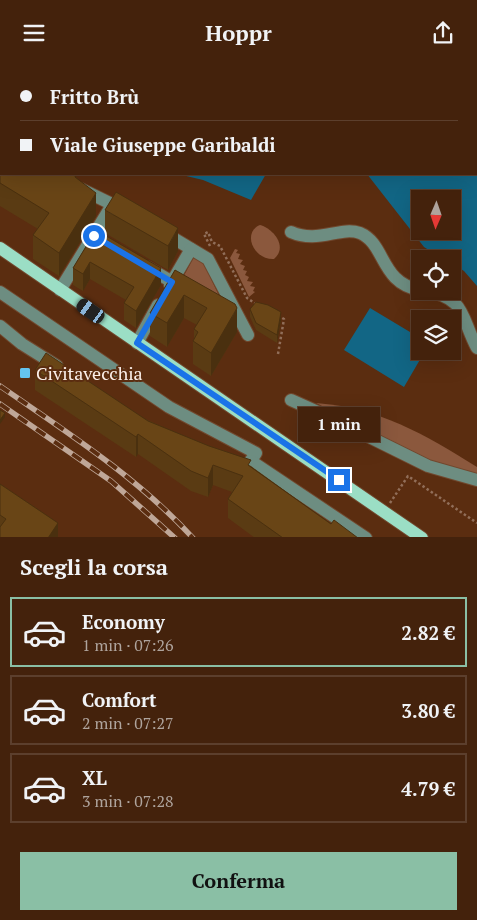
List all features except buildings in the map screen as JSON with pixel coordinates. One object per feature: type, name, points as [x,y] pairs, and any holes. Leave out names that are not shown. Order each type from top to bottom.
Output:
[{"type":"main road","points":[[0,249],[422,537]]},
{"type":"street","points":[[71,185],[113,204],[139,219]]},
{"type":"street","points":[[60,290],[97,238],[113,204]]},
{"type":"street","points":[[156,229],[208,259],[248,335]]},
{"type":"street","points":[[291,232],[309,237],[344,232],[360,233],[377,249],[384,265],[391,274],[400,282],[411,286]]},
{"type":"street","points":[[137,343],[191,249]]},
{"type":"street","points":[[132,259],[195,295]]},
{"type":"street","points":[[0,292],[169,407],[256,453],[246,469],[228,461]]},
{"type":"street","points":[[449,300],[458,306],[464,315],[470,334],[477,347]]},
{"type":"street","points":[[218,308],[241,322]]},
{"type":"street","points":[[0,326],[22,344],[64,371]]},
{"type":"street","points":[[291,400],[428,466],[477,480]]},
{"type":"street","points":[[251,461],[366,537]]},
{"type":"path","points":[[213,251],[204,234],[208,232],[212,242],[220,247],[247,298],[264,308]]},
{"type":"path","points":[[273,313],[284,319],[278,345],[278,354]]},
{"type":"path","points":[[384,511],[408,476],[477,523]]},
{"type":"shaded area","points":[[260,225],[270,230],[278,239],[280,249],[274,259],[260,255],[252,245],[252,233]]},
{"type":"shaded area","points":[[235,249],[238,250],[236,253],[240,254],[238,259],[243,260],[240,264],[245,266],[243,270],[247,271],[245,275],[249,277],[247,281],[253,282],[250,286],[255,287],[253,291],[255,292],[249,297],[230,258]]},
{"type":"shaded area","points":[[194,257],[203,262],[224,306],[181,281]]},
{"type":"shaded area","points":[[316,403],[361,410],[401,424],[477,467],[477,475],[428,460]]},
{"type":"water","points":[[182,175],[265,175],[251,200],[203,180]]},
{"type":"water","points":[[368,175],[477,175],[477,286],[461,269],[461,250],[429,250],[419,240],[461,240],[461,190],[411,190],[411,230]]},
{"type":"water","points":[[370,308],[411,333],[411,360],[420,360],[404,387],[344,350]]},
{"type":"railway","points":[[0,386],[125,475],[149,495],[192,537]]},
{"type":"railway","points":[[0,404],[111,481],[174,537]]},
{"type":"place","name":"Civitavecchia","points":[[25,373]]},
{"type":"route","points":[[94,236],[172,282],[137,343],[339,480]]}]
